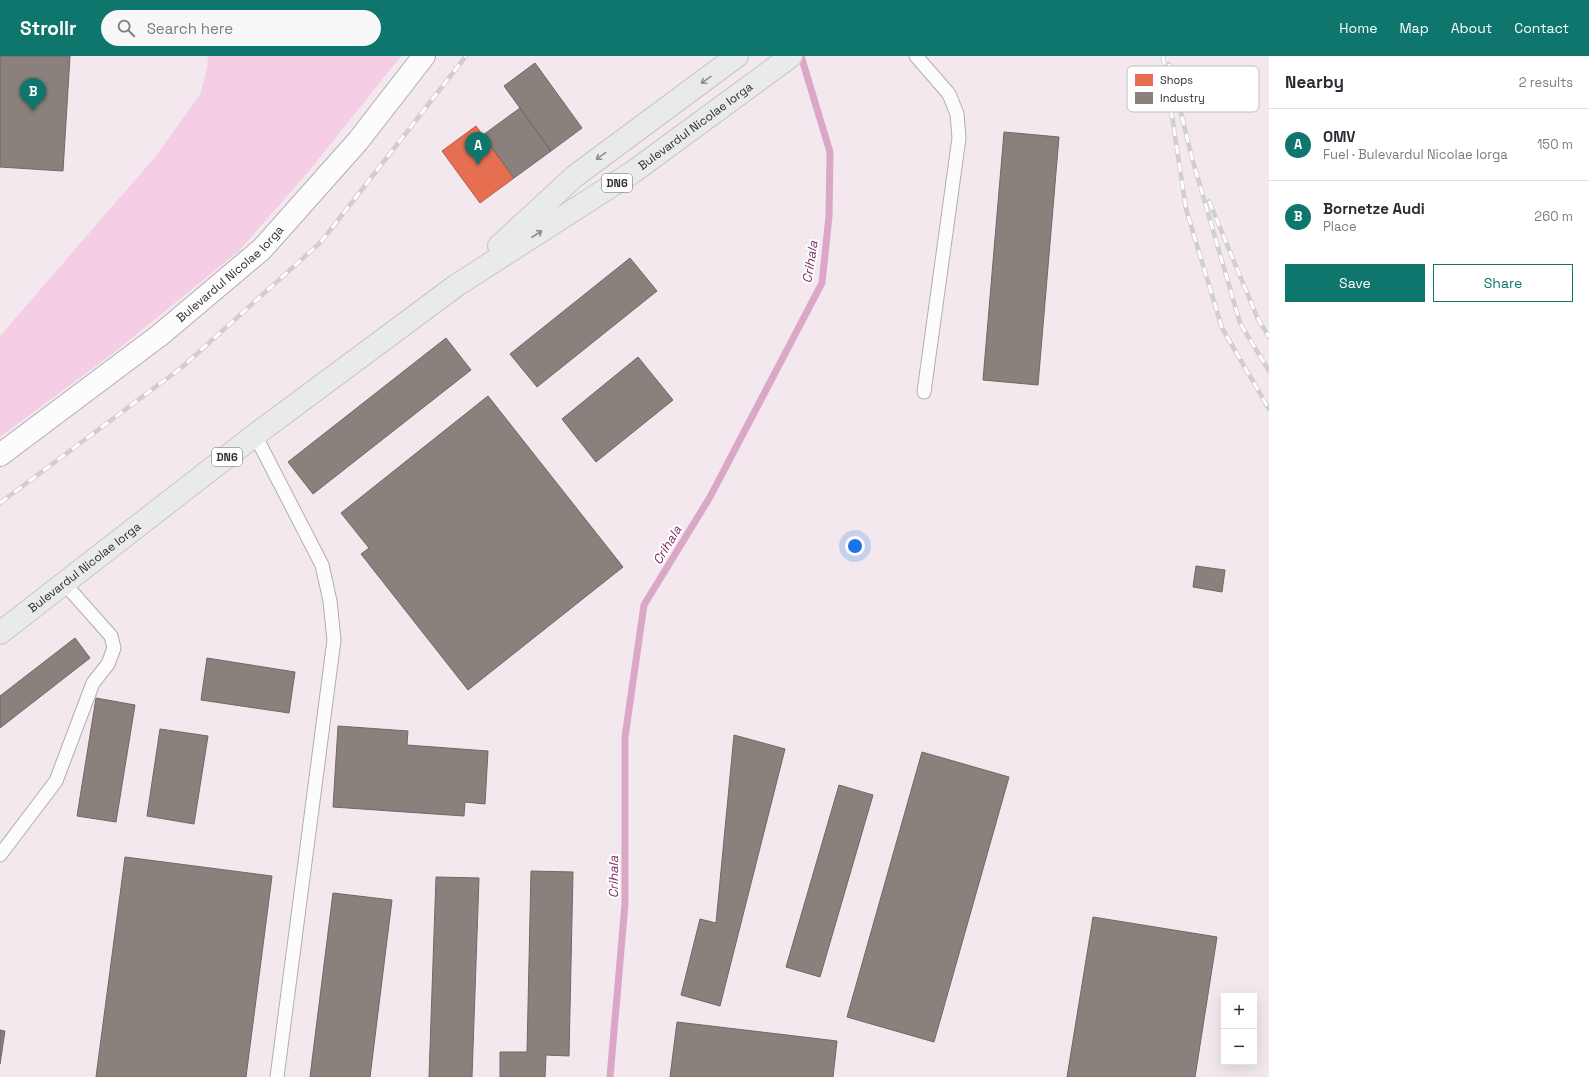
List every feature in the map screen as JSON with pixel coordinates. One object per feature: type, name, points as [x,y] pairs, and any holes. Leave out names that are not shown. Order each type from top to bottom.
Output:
[{"type":"main road","name":"Bulevardul Nicolae Iorga","points":[[457,285],[575,176],[737,56]]},
{"type":"main road","name":"Bulevardul Nicolae Iorga","points":[[0,633],[255,435],[457,285],[633,172],[791,56]]},
{"type":"street","name":"Bulevardul Nicolae Iorga","points":[[0,455],[160,335],[262,249],[358,141],[424,56]]},
{"type":"lane","points":[[916,56],[949,94],[956,114],[959,138],[924,392]]},
{"type":"lane","points":[[255,435],[322,565],[330,601],[334,640],[278,1077]]},
{"type":"lane","points":[[0,855],[56,781],[93,683],[108,664],[114,648],[111,636],[64,583]]},
{"type":"shaded area","points":[[208,56],[401,56],[309,171],[239,251],[112,354],[0,437],[0,336],[155,157],[200,95],[207,68]]},
{"type":"building: Shops","points":[[476,126],[514,178],[480,203],[442,151]]},
{"type":"building: Industry","points":[[0,56],[70,56],[63,171],[0,167]]},
{"type":"building: Industry","points":[[535,63],[582,128],[551,151],[504,86]]},
{"type":"building: Industry","points":[[520,108],[551,151],[514,178],[483,135]]},
{"type":"building: Industry","points":[[1004,132],[1059,137],[1038,385],[983,380]]},
{"type":"building: Industry","points":[[630,258],[657,291],[537,387],[510,354]]},
{"type":"building: Industry","points":[[446,338],[471,370],[313,494],[288,462]]},
{"type":"building: Industry","points":[[638,357],[673,400],[596,462],[562,419]]},
{"type":"building: Industry","points":[[488,396],[623,567],[468,690],[361,554],[369,548],[341,513]]},
{"type":"building: Industry","points":[[1196,566],[1225,570],[1222,592],[1193,587]]},
{"type":"building: Industry","points":[[75,638],[90,658],[0,728],[0,696]]},
{"type":"building: Industry","points":[[207,658],[295,672],[289,713],[201,700]]},
{"type":"building: Industry","points":[[96,698],[135,705],[116,822],[77,816]]},
{"type":"building: Industry","points":[[338,726],[408,731],[407,745],[488,751],[485,804],[465,802],[464,816],[333,807]]},
{"type":"building: Industry","points":[[160,729],[208,736],[194,824],[147,816]]},
{"type":"building: Industry","points":[[734,735],[785,749],[720,1006],[681,995],[700,919],[716,923]]},
{"type":"building: Industry","points":[[922,752],[1009,777],[934,1042],[847,1017]]},
{"type":"building: Industry","points":[[839,785],[873,795],[820,977],[786,967]]},
{"type":"building: Industry","points":[[125,857],[272,876],[246,1077],[96,1077]]},
{"type":"building: Industry","points":[[531,871],[573,872],[569,1056],[546,1055],[545,1077],[500,1077],[500,1052],[527,1052]]},
{"type":"building: Industry","points":[[436,877],[479,878],[472,1077],[429,1077]]},
{"type":"building: Industry","points":[[333,893],[392,900],[370,1077],[310,1077]]},
{"type":"building: Industry","points":[[1093,917],[1217,937],[1195,1077],[1067,1077]]},
{"type":"building: Industry","points":[[677,1022],[837,1041],[833,1077],[670,1077]]},
{"type":"building: Industry","points":[[0,1030],[5,1031],[0,1064]]},
{"type":"waterway","name":"Crihala","points":[[610,1077],[625,904],[625,737],[644,605],[710,497],[822,283],[829,216],[830,152],[801,56]]},
{"type":"railway","points":[[0,503],[181,368],[321,242],[466,56]]},
{"type":"railway","points":[[1163,56],[1165,66]]},
{"type":"railway","points":[[1171,112],[1186,209],[1222,328],[1269,409]]},
{"type":"railway","points":[[1181,112],[1192,158],[1240,323],[1269,371]]},
{"type":"railway","points":[[1209,201],[1257,317],[1269,337]]},
{"type":"place","name":"Bornetze Audi","points":[[33,111]]},
{"type":"place","name":"OMV","points":[[478,165]]}]
